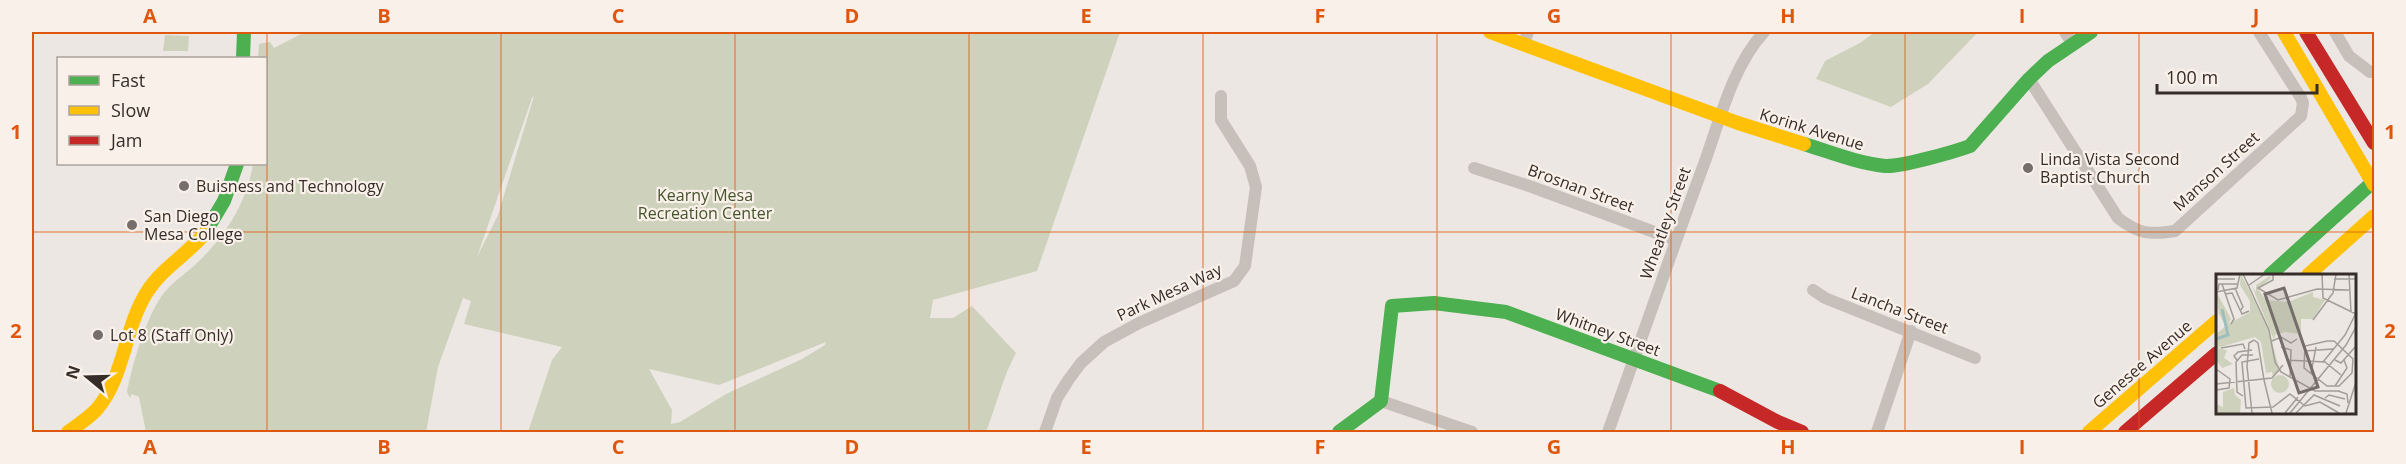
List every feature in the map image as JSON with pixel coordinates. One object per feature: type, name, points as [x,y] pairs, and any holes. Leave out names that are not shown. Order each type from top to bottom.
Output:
[{"type":"street","points":[[243,57],[244,32]]},
{"type":"street","name":"Korink Avenue","points":[[1490,32],[1526,37],[1636,87],[1721,117],[1863,162],[1887,166],[1957,151],[1970,146],[2068,37],[2091,32]]},
{"type":"street","name":"Wheatley Street","points":[[1608,432],[1743,59],[1764,32]]},
{"type":"street","name":"Manson Street","points":[[2029,79],[2118,218],[2133,230],[2154,235],[2175,231],[2301,116],[2303,104],[2301,98],[2259,32]]},
{"type":"street","points":[[2271,274],[2374,183],[2284,32]]},
{"type":"street","points":[[2306,32],[2374,143]]},
{"type":"street","points":[[2335,32],[2349,56],[2370,72]]},
{"type":"street","name":"Park Mesa Way","points":[[1045,432],[1057,398],[1069,379],[1081,363],[1104,342],[1139,323],[1234,281],[1245,266],[1256,187],[1250,166],[1221,120],[1221,96]]},
{"type":"street","points":[[68,432],[92,414],[107,395],[145,295],[157,279],[208,229],[228,195],[237,165]]},
{"type":"street","name":"Brosnan Street","points":[[1474,168],[1676,240]]},
{"type":"street","points":[[2309,274],[2374,216]]},
{"type":"street","name":"Lancha Street","points":[[1813,290],[1825,298],[1975,358]]},
{"type":"street","name":"Whitney Street","points":[[1381,401],[1392,306],[1411,303],[1483,308],[1506,312],[1729,394],[1774,427],[1802,432]]},
{"type":"street","name":"Genesee Avenue","points":[[2090,432],[2216,322]]},
{"type":"street","points":[[1877,432],[1911,331]]},
{"type":"street","points":[[2125,432],[2216,354]]},
{"type":"street","points":[[1339,432],[1381,401],[1472,432]]},
{"type":"green space","name":"Kearny Mesa Recreation Center","points":[[305,32],[1120,32],[1037,271],[933,300],[930,318],[953,318],[972,306],[1016,353],[1003,382],[986,432],[528,432],[552,360],[562,347],[464,324],[471,301],[463,298],[438,367],[426,432],[146,432],[139,397],[132,394],[130,398],[127,392],[132,368],[152,314],[164,293],[218,241],[234,217],[246,191],[253,165],[267,165],[267,57],[258,57],[259,44],[270,42],[274,48]],"holes":[[[534,96],[498,215],[477,257]],[[826,342],[825,345],[802,359],[726,394],[680,422],[671,424],[672,410],[649,369],[719,385]]]},
{"type":"green space","points":[[1875,32],[1978,32],[1928,84],[1891,107],[1816,79],[1825,61],[1860,43]]},
{"type":"green space","points":[[165,35],[189,36],[188,51],[163,51]]},
{"type":"traffic: fast","points":[[243,57],[244,32]]},
{"type":"traffic: fast","points":[[1804,144],[1854,160],[1885,166],[1914,162],[1970,146],[2029,79],[2048,61],[2091,32]]},
{"type":"traffic: fast","points":[[205,233],[224,201],[237,165]]},
{"type":"traffic: fast","points":[[2271,274],[2374,181]]},
{"type":"traffic: fast","points":[[1339,432],[1381,401],[1392,306],[1434,303],[1506,312],[1720,391]]},
{"type":"traffic: slow","points":[[1490,32],[1738,123],[1804,144]]},
{"type":"traffic: slow","points":[[2284,32],[2374,185]]},
{"type":"traffic: slow","points":[[2309,274],[2374,216]]},
{"type":"traffic: slow","points":[[68,432],[94,412],[106,396],[119,367],[139,306],[153,283],[205,233]]},
{"type":"traffic: slow","points":[[2089,432],[2216,322]]},
{"type":"traffic: jam","points":[[2306,32],[2374,143]]},
{"type":"traffic: jam","points":[[2125,432],[2216,354]]},
{"type":"traffic: jam","points":[[1720,391],[1802,432]]},
{"type":"place","name":"Linda Vista Second Baptist Church","points":[[2028,168]]},
{"type":"place","name":"Buisness and Technology","points":[[184,186]]},
{"type":"place","name":"San Diego Mesa College","points":[[132,225]]},
{"type":"place","name":"Lot 8 (Staff Only)","points":[[98,335]]}]
